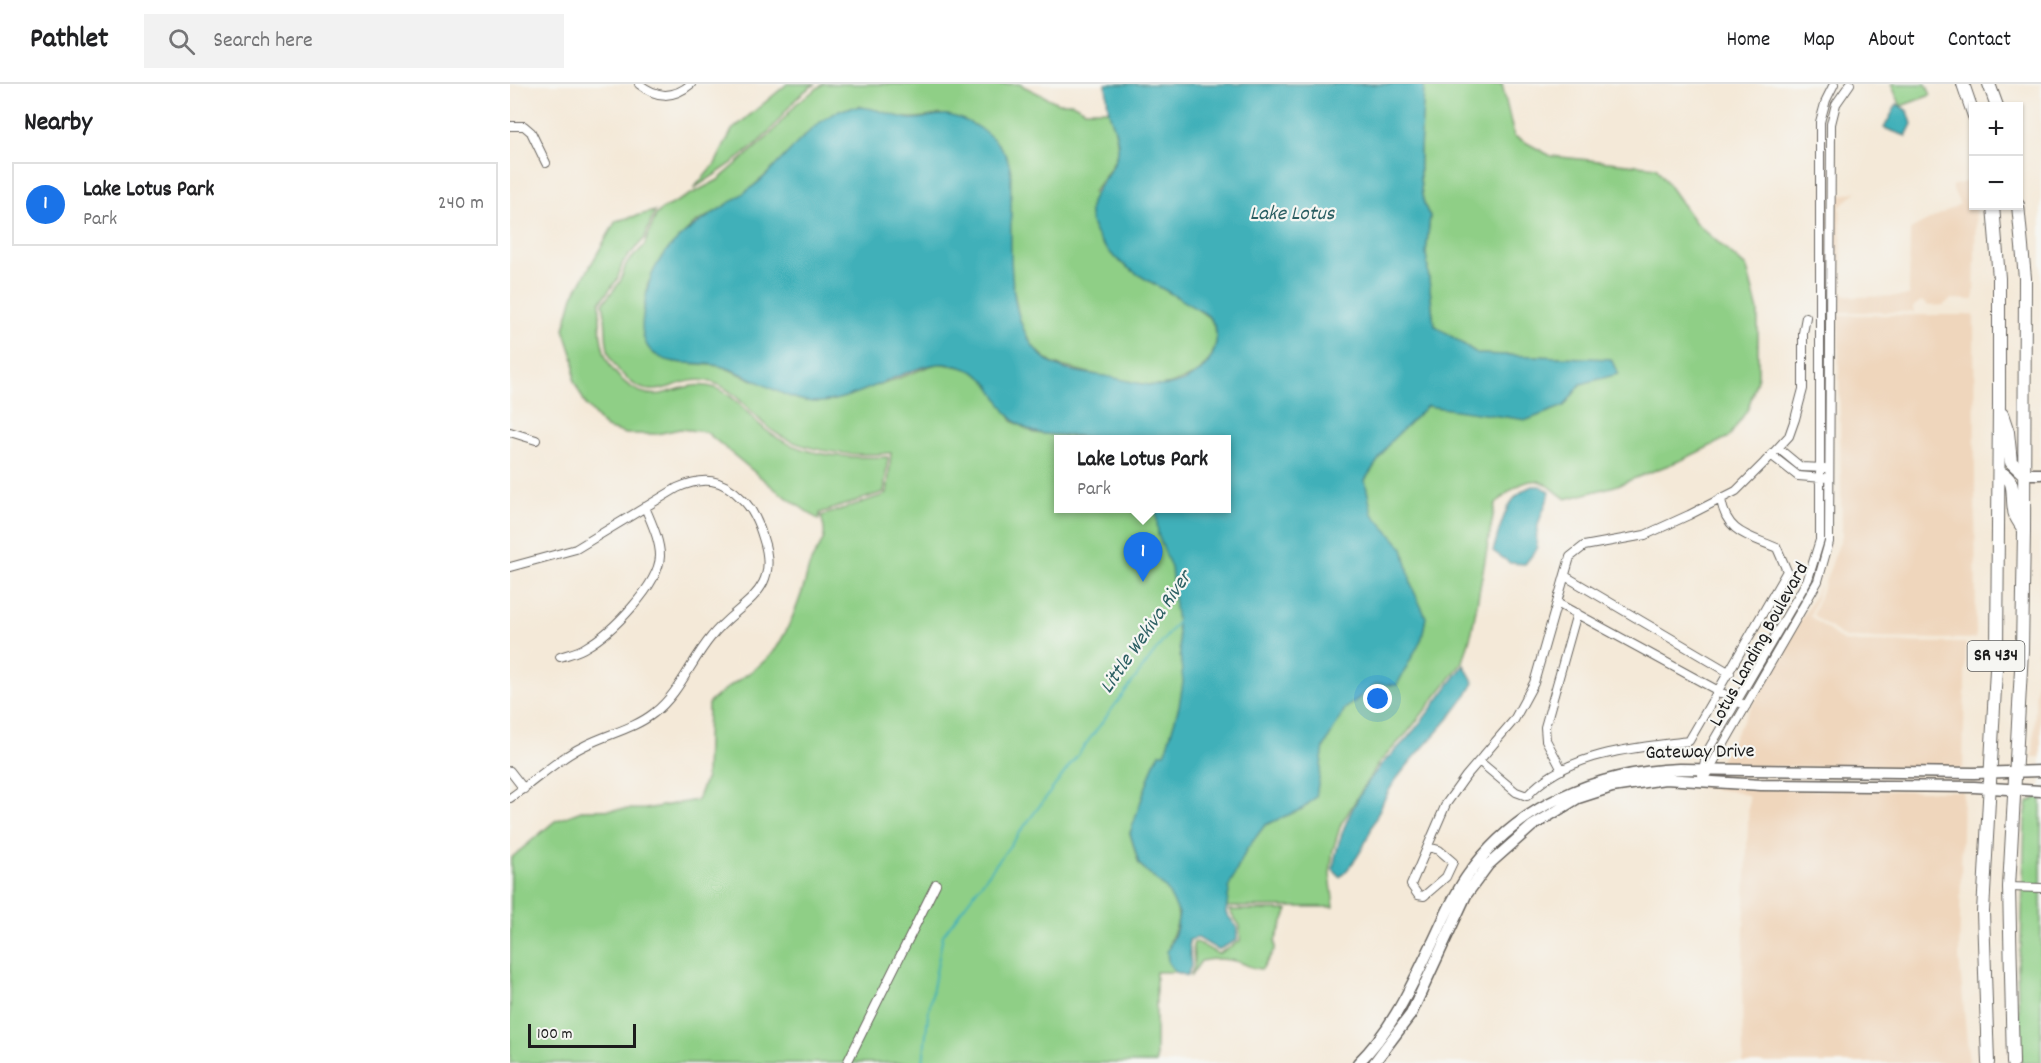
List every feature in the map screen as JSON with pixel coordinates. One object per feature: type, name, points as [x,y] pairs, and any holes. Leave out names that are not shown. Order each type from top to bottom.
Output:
[{"type":"main road","points":[[1963,84],[1969,102]]},
{"type":"main road","points":[[1989,84],[1996,102]]},
{"type":"main road","name":"SR 434","points":[[1988,1063],[1983,912],[1997,651],[1999,472],[2000,278],[1993,210]]},
{"type":"main road","name":"SR 434","points":[[2013,1063],[2009,887],[2022,651],[2024,531],[2025,278],[2019,210]]},
{"type":"main road","points":[[1999,404],[2008,432],[2011,462],[2024,474]]},
{"type":"main road","points":[[1999,472],[2006,475],[2011,483],[2014,511],[2024,531]]},
{"type":"street","points":[[639,84],[652,93],[664,96],[674,95],[691,84]]},
{"type":"street","name":"Lotus Landing Boulevard","points":[[1705,773],[1707,752],[1808,579],[1820,540],[1820,122],[1826,100],[1834,84]]},
{"type":"street","name":"Lotus Landing Boulevard","points":[[1705,773],[1818,581],[1829,542],[1831,124],[1836,104],[1850,84]]},
{"type":"street","points":[[510,126],[524,126],[531,132],[546,163]]},
{"type":"street","points":[[1428,847],[1439,850],[1453,862],[1446,877],[1424,896],[1418,895],[1411,885],[1446,804],[1514,720],[1534,683],[1570,557],[1584,546],[1645,535],[1736,490],[1789,436],[1803,389],[1803,333],[1806,317]]},
{"type":"street","points":[[510,432],[536,440]]},
{"type":"street","points":[[1774,451],[1802,467],[1831,468]]},
{"type":"street","points":[[1774,451],[1798,476],[1831,478]]},
{"type":"street","points":[[1798,476],[1802,467]]},
{"type":"street","points":[[2024,474],[2041,474]]},
{"type":"street","points":[[510,567],[576,549],[695,480],[721,482],[733,489],[748,504],[759,525],[768,551],[765,583],[755,596],[710,638],[667,700],[654,713],[583,746],[510,798]]},
{"type":"street","points":[[1479,761],[1516,792],[1527,796],[1544,780],[1562,770],[1606,754],[1689,741],[1719,693],[1787,571],[1777,548],[1751,539],[1732,527],[1725,514],[1721,498]]},
{"type":"street","points":[[560,657],[586,647],[602,635],[649,585],[660,557],[645,507]]},
{"type":"street","points":[[1565,576],[1730,673]]},
{"type":"street","points":[[1557,603],[1746,706]]},
{"type":"street","points":[[1562,770],[1546,740],[1545,727],[1577,613]]},
{"type":"street","name":"Gateway Drive","points":[[1358,1063],[1392,1023],[1467,876],[1488,850],[1511,830],[1529,815],[1555,800],[1610,777],[1647,770],[1705,773],[2041,771]]},
{"type":"street","points":[[510,771],[524,789]]},
{"type":"street","points":[[1835,772],[1835,786]]},
{"type":"street","name":"Gateway Drive","points":[[1374,1063],[1411,1014],[1466,895],[1488,865],[1509,844],[1578,798],[1612,787],[1705,773],[1728,784],[1988,788],[2041,791]]},
{"type":"street","points":[[847,1063],[936,884]]},
{"type":"street","points":[[2009,887],[2041,888]]},
{"type":"shaded area","points":[[1969,181],[1969,210],[1976,210],[1974,300],[1952,299],[1943,305],[1929,306],[1921,301],[1914,306],[1914,312],[1838,312],[1835,315],[1836,197],[1857,191],[1840,207],[1843,294],[1854,297],[1909,296],[1910,230],[1960,204],[1951,186]]},
{"type":"shaded area","points":[[1829,198],[1827,464],[1823,464],[1825,199]]},
{"type":"shaded area","points":[[1838,315],[1974,315],[1976,639],[1845,638],[1813,615],[1842,536]]},
{"type":"shaded area","points":[[2041,563],[2041,757],[2033,757]]},
{"type":"shaded area","points":[[1821,584],[1810,616],[1844,642],[1966,643],[1963,769],[1718,765]]},
{"type":"shaded area","points":[[1697,784],[1765,790],[1963,791],[1959,956],[1969,1063],[1743,1063],[1742,983],[1749,796],[1739,792],[1697,787]]},
{"type":"green space","points":[[787,84],[816,84],[801,94],[767,134],[750,149],[693,189],[715,164],[732,130]]},
{"type":"green space","points":[[823,84],[1019,84],[1058,103],[1072,103],[1085,110],[1109,110],[1116,136],[1116,154],[1114,162],[1093,192],[1184,300],[1211,319],[1218,337],[1211,358],[1197,374],[1171,384],[1149,388],[1053,364],[1034,348],[1020,324],[1014,292],[940,114],[908,118],[859,106],[805,135],[780,163],[738,199],[695,223],[662,256],[647,286],[654,354],[675,362],[721,366],[753,380],[881,385],[938,363],[967,368],[981,374],[995,390],[1012,421],[1034,433],[1055,435],[1054,513],[1231,513],[1231,504],[1366,358],[1583,358],[1478,354],[1434,325],[1426,253],[1430,216],[1421,190],[1420,172],[1424,84],[1502,84],[1514,136],[1551,156],[1656,167],[1695,222],[1747,268],[1758,311],[1758,376],[1748,409],[1729,437],[1684,459],[1615,486],[1566,499],[1544,483],[1528,482],[1509,492],[1495,505],[1472,631],[1463,662],[1408,732],[1378,764],[1341,824],[1333,850],[1330,874],[1334,907],[1176,907],[1178,920],[1169,943],[1168,962],[1175,972],[1156,972],[1156,1063],[510,1063],[511,858],[555,821],[584,810],[645,809],[697,800],[706,777],[708,704],[755,669],[779,644],[795,610],[810,565],[823,541],[821,516],[887,494],[891,453],[859,454],[824,451],[792,441],[765,425],[732,393],[707,381],[696,380],[657,390],[647,390],[637,386],[617,369],[608,351],[603,303],[620,282],[626,264],[644,246],[656,215],[662,209],[718,180],[770,135],[796,104]],"holes":[[[1142,804],[1139,864],[1130,833]]]},
{"type":"green space","points":[[1891,84],[1926,84],[1931,95],[1901,106]]},
{"type":"green space","points":[[655,211],[644,239],[623,262],[617,280],[600,302],[600,330],[603,347],[611,367],[618,376],[644,393],[665,393],[698,385],[718,389],[735,400],[773,435],[803,449],[836,456],[888,457],[884,492],[820,513],[819,520],[776,490],[706,432],[680,429],[657,434],[626,434],[606,428],[586,405],[574,381],[574,360],[564,329],[573,296],[616,221]]},
{"type":"green space","points":[[2041,796],[2041,1063],[2021,1063],[2017,966],[2021,946],[2025,818],[2028,802]]},
{"type":"green space","points":[[1229,910],[1288,910],[1275,941],[1275,949],[1262,969],[1229,960],[1211,959],[1201,961],[1190,977],[1194,966],[1193,943],[1197,942],[1218,954],[1240,941],[1240,926]]},
{"type":"water","name":"Lake Lotus","points":[[1106,84],[1424,84],[1420,171],[1424,204],[1430,216],[1426,253],[1434,325],[1478,354],[1611,359],[1618,374],[1581,384],[1564,406],[1527,420],[1427,406],[1391,441],[1365,480],[1372,513],[1403,548],[1412,587],[1426,617],[1422,638],[1397,685],[1376,684],[1345,709],[1324,747],[1316,797],[1302,809],[1265,825],[1247,849],[1230,884],[1226,913],[1237,927],[1237,940],[1218,950],[1198,938],[1189,940],[1191,966],[1187,976],[1175,972],[1168,962],[1167,952],[1176,931],[1179,913],[1167,890],[1139,864],[1130,833],[1154,763],[1160,753],[1165,753],[1179,706],[1183,682],[1171,568],[1158,535],[1156,513],[1231,513],[1231,435],[1054,435],[1035,432],[1016,422],[1007,413],[988,384],[979,375],[966,368],[946,364],[934,364],[920,368],[835,400],[807,401],[783,394],[723,367],[676,362],[659,357],[651,351],[642,332],[646,297],[652,276],[662,257],[675,242],[691,228],[761,180],[817,125],[843,110],[863,107],[911,119],[948,115],[977,127],[1001,148],[1011,170],[1011,262],[1017,309],[1024,331],[1035,349],[1051,363],[1074,371],[1146,385],[1166,386],[1186,380],[1208,363],[1215,348],[1216,332],[1209,317],[1120,262],[1101,242],[1092,227],[1091,202],[1115,161],[1118,149],[1108,109]]},
{"type":"water","points":[[1897,104],[1908,111],[1912,124],[1906,136],[1884,128]]},
{"type":"water","points":[[1532,486],[1541,486],[1550,492],[1538,526],[1537,549],[1525,564],[1510,563],[1493,551],[1510,504],[1523,491]]},
{"type":"water","points":[[1464,665],[1474,683],[1456,709],[1395,781],[1381,805],[1359,854],[1340,877],[1333,870],[1339,842],[1364,788],[1381,765],[1417,727]]},
{"type":"waterway","name":"Little Wekiva River","points":[[923,1063],[928,1015],[943,935],[1178,621]]},
{"type":"place","name":"Lake Lotus Park","points":[[1143,582]]}]
